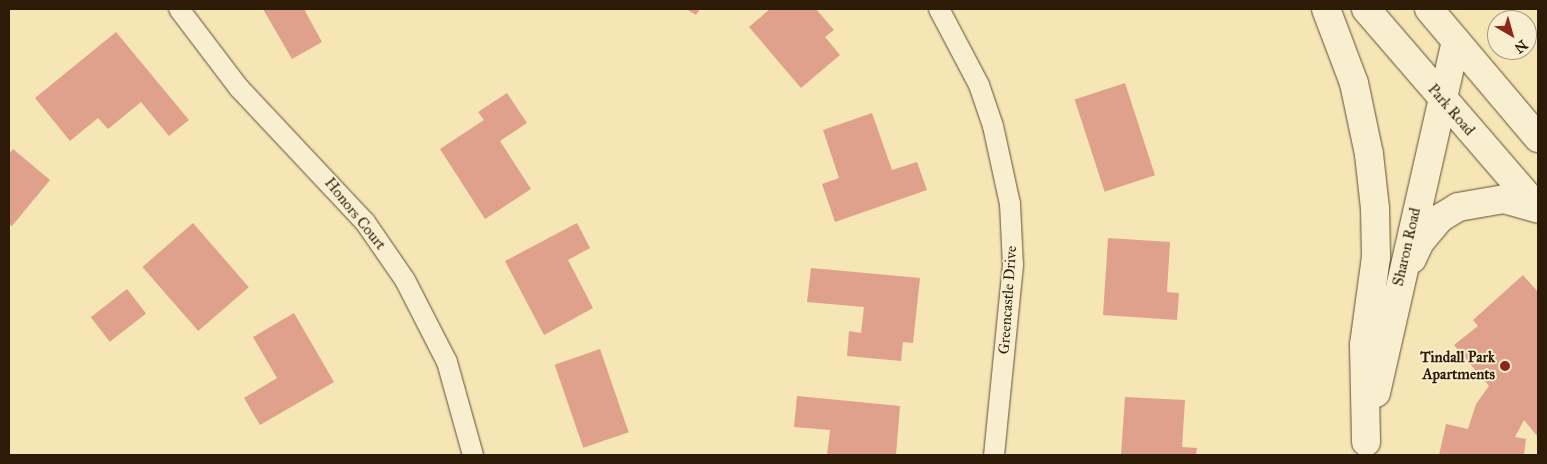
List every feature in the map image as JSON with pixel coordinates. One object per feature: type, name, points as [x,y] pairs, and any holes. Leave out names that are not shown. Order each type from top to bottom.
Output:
[{"type":"main road","points":[[1326,9],[1354,83],[1369,154],[1375,208],[1376,257],[1364,345],[1365,449]]},
{"type":"main road","name":"Park Road","points":[[1366,9],[1442,100],[1538,209]]},
{"type":"main road","points":[[1429,9],[1538,138]]},
{"type":"main road","name":"Sharon Road","points":[[1365,449],[1397,290],[1456,41]]},
{"type":"main road","points":[[1397,290],[1420,242],[1440,218],[1452,211],[1496,199],[1520,202],[1538,209]]},
{"type":"street","name":"Honors Court","points":[[179,9],[239,88],[366,222],[405,280],[447,362],[473,455]]},
{"type":"street","name":"Greencastle Drive","points":[[939,9],[961,46],[982,93],[1001,157],[1010,204],[1013,265],[994,455]]},
{"type":"building","points":[[263,9],[309,9],[305,11],[322,42],[292,59]]},
{"type":"building","points":[[686,9],[700,9],[696,15]]},
{"type":"building","points":[[770,9],[816,9],[834,30],[825,37],[840,55],[801,88],[749,27]]},
{"type":"building","points":[[116,32],[189,120],[169,136],[141,102],[108,129],[98,118],[70,141],[35,98]]},
{"type":"building","points":[[1125,83],[1155,175],[1105,192],[1075,99]]},
{"type":"building","points":[[507,93],[527,123],[500,141],[531,189],[485,219],[440,149],[484,120],[478,112]]},
{"type":"building","points":[[872,113],[892,170],[917,162],[927,190],[835,222],[822,184],[839,178],[823,130]]},
{"type":"building","points":[[13,149],[50,180],[12,226],[9,224],[9,154]]},
{"type":"building","points":[[193,223],[249,287],[198,331],[142,267]]},
{"type":"building","points":[[577,223],[590,248],[568,260],[593,308],[544,335],[505,261]]},
{"type":"building","points":[[1108,238],[1170,242],[1167,292],[1179,293],[1177,320],[1103,315]]},
{"type":"building","points":[[811,268],[920,278],[913,343],[903,342],[901,361],[847,356],[849,331],[861,333],[864,307],[807,302]]},
{"type":"building","name":"Tindall Park Apartments","points":[[1523,275],[1538,292],[1538,437],[1524,420],[1515,437],[1526,439],[1524,455],[1439,455],[1446,424],[1468,429],[1476,404],[1489,386],[1454,345],[1478,326],[1473,320]]},
{"type":"building","points":[[127,289],[146,313],[110,342],[91,317]]},
{"type":"building","points":[[294,313],[334,382],[260,425],[244,398],[277,378],[253,337]]},
{"type":"building","points":[[600,349],[629,432],[583,448],[555,365]]},
{"type":"building","points":[[797,396],[900,406],[896,455],[827,455],[830,430],[794,427]]},
{"type":"building","points":[[1125,397],[1185,400],[1182,447],[1197,448],[1196,455],[1121,455]]},
{"type":"place","name":"Tindall Park Apartments","points":[[1505,366]]}]
